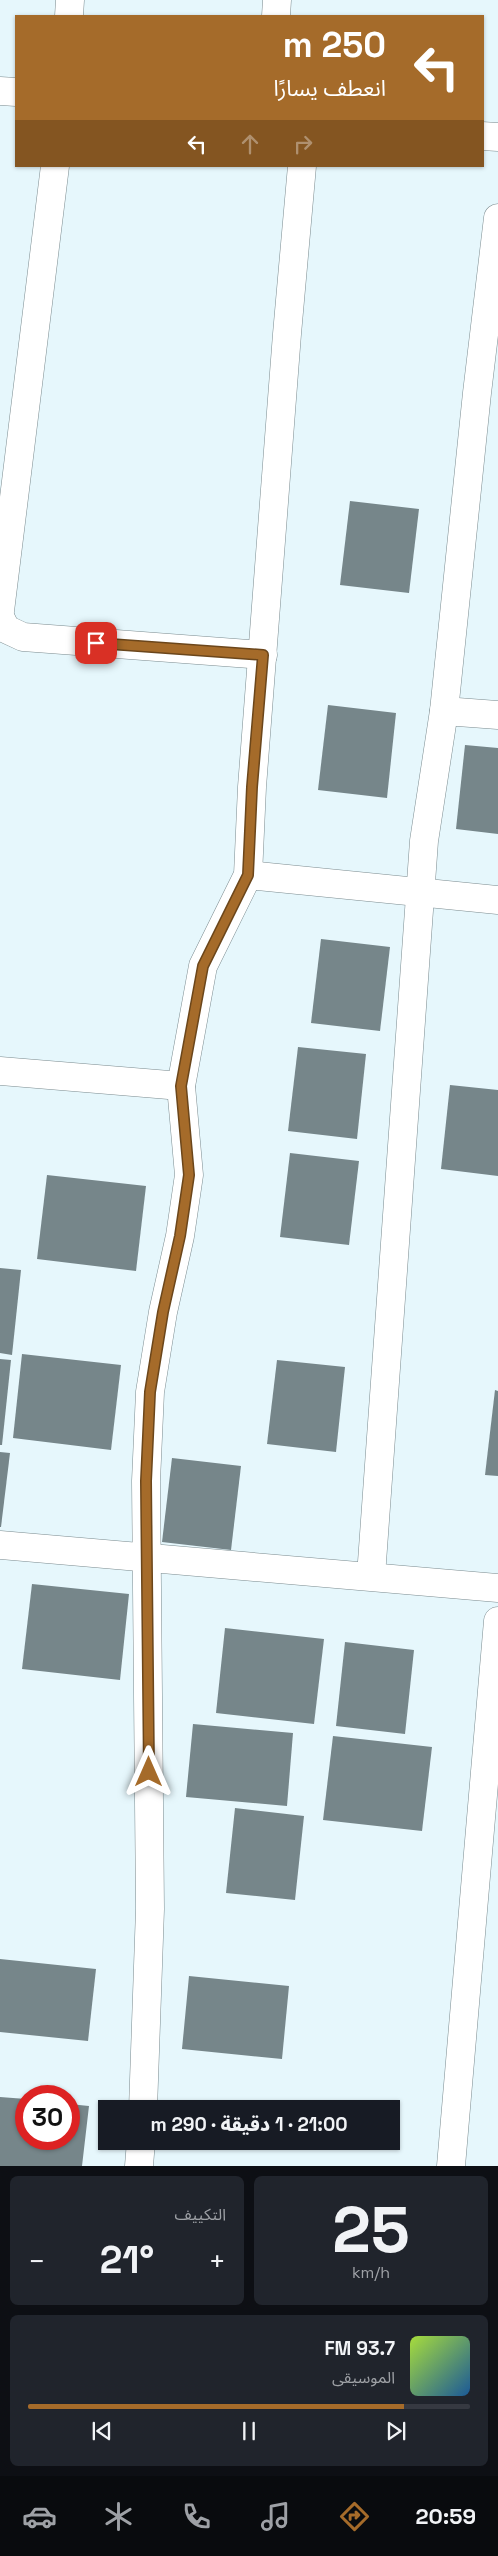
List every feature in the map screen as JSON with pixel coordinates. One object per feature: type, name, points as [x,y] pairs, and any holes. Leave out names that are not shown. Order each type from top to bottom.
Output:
[{"type":"street","points":[[68,15],[70,0]]},
{"type":"street","points":[[276,15],[277,0]]},
{"type":"street","points":[[0,91],[15,92]]},
{"type":"street","points":[[484,136],[498,137]]},
{"type":"street","points":[[0,611],[55,167]]},
{"type":"street","points":[[143,2100],[150,1909],[146,1481],[150,1392],[163,1312],[180,1236],[189,1175],[181,1086],[203,966],[248,875],[252,787],[302,167]]},
{"type":"street","points":[[371,1576],[419,894],[424,841],[444,711],[477,393],[498,218]]},
{"type":"street","points":[[0,617],[6,629],[22,638],[263,655]]},
{"type":"street","points":[[444,711],[498,715]]},
{"type":"street","points":[[248,875],[419,894],[498,900]]},
{"type":"street","points":[[0,1071],[181,1086]]},
{"type":"street","points":[[0,1545],[498,1588]]},
{"type":"street","points":[[451,2166],[498,1621]]},
{"type":"street","points":[[139,2166],[140,2150]]},
{"type":"building","points":[[350,501],[419,509],[409,593],[340,585]]},
{"type":"building","points":[[328,705],[396,713],[387,798],[318,790]]},
{"type":"building","points":[[465,745],[498,748],[498,834],[456,829]]},
{"type":"building","points":[[321,939],[390,947],[380,1031],[311,1023]]},
{"type":"building","points":[[298,1047],[366,1054],[357,1139],[288,1131]]},
{"type":"building","points":[[450,1085],[498,1090],[498,1176],[441,1169]]},
{"type":"building","points":[[290,1153],[359,1161],[349,1245],[280,1237]]},
{"type":"building","points":[[47,1175],[146,1186],[136,1271],[37,1259]]},
{"type":"building","points":[[0,1268],[21,1270],[12,1355],[0,1353]]},
{"type":"building","points":[[22,1354],[121,1365],[111,1450],[13,1438]]},
{"type":"building","points":[[0,1359],[11,1360],[2,1445],[0,1445]]},
{"type":"building","points":[[277,1360],[345,1367],[336,1452],[267,1444]]},
{"type":"building","points":[[495,1390],[498,1391],[498,1476],[485,1475]]},
{"type":"building","points":[[0,1452],[10,1453],[1,1527],[0,1527]]},
{"type":"building","points":[[172,1458],[241,1466],[231,1550],[162,1542]]},
{"type":"building","points":[[32,1584],[129,1594],[120,1680],[22,1669]]},
{"type":"building","points":[[225,1628],[324,1639],[314,1724],[216,1713]]},
{"type":"building","points":[[345,1642],[414,1650],[405,1734],[336,1726]]},
{"type":"building","points":[[193,1724],[293,1733],[287,1806],[186,1797]]},
{"type":"building","points":[[333,1736],[432,1747],[422,1831],[323,1820]]},
{"type":"building","points":[[235,1808],[304,1816],[295,1900],[226,1893]]},
{"type":"building","points":[[0,1959],[96,1969],[88,2041],[0,2032]]},
{"type":"building","points":[[189,1976],[289,1986],[282,2059],[182,2049]]},
{"type":"building","points":[[0,2097],[15,2098],[15,2150],[80,2150],[80,2105],[89,2106],[82,2166],[0,2166]]},
{"type":"route","points":[[96,643],[263,655],[252,787],[248,875],[203,966],[181,1086],[189,1175],[180,1236],[163,1312],[150,1392],[146,1481],[149,1772]]}]
